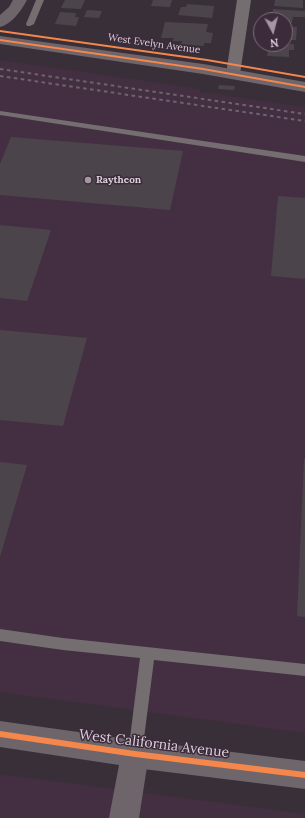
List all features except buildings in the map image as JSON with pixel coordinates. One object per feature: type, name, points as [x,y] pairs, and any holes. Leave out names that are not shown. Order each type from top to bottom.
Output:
[{"type":"main road","points":[[0,23],[14,9],[20,0]]},
{"type":"main road","name":"West Evelyn Avenue","points":[[0,31],[233,69],[305,87]]},
{"type":"main road","name":"West Evelyn Avenue","points":[[0,40],[305,77]]},
{"type":"main road","name":"West California Avenue","points":[[0,734],[135,754],[305,775]]},
{"type":"main road","points":[[124,818],[135,754]]},
{"type":"street","points":[[233,69],[244,0]]},
{"type":"lane","points":[[30,24],[40,0]]},
{"type":"lane","points":[[0,113],[305,159]]},
{"type":"lane","points":[[0,635],[63,644],[305,670]]},
{"type":"lane","points":[[135,754],[148,652]]},
{"type":"shaded area","points":[[0,60],[200,89],[200,92],[305,107],[305,733],[0,692]]},
{"type":"shaded area","points":[[0,774],[305,814],[305,818],[0,818]]},
{"type":"railway","points":[[0,69],[305,114]]},
{"type":"railway","points":[[0,76],[305,121]]},
{"type":"cycle path","points":[[0,31],[207,60],[305,77]]},
{"type":"cycle path","points":[[0,40],[203,69],[305,87]]},
{"type":"cycle path","points":[[0,734],[135,754],[305,775]]},
{"type":"place","name":"Raytheon","points":[[88,180]]}]
